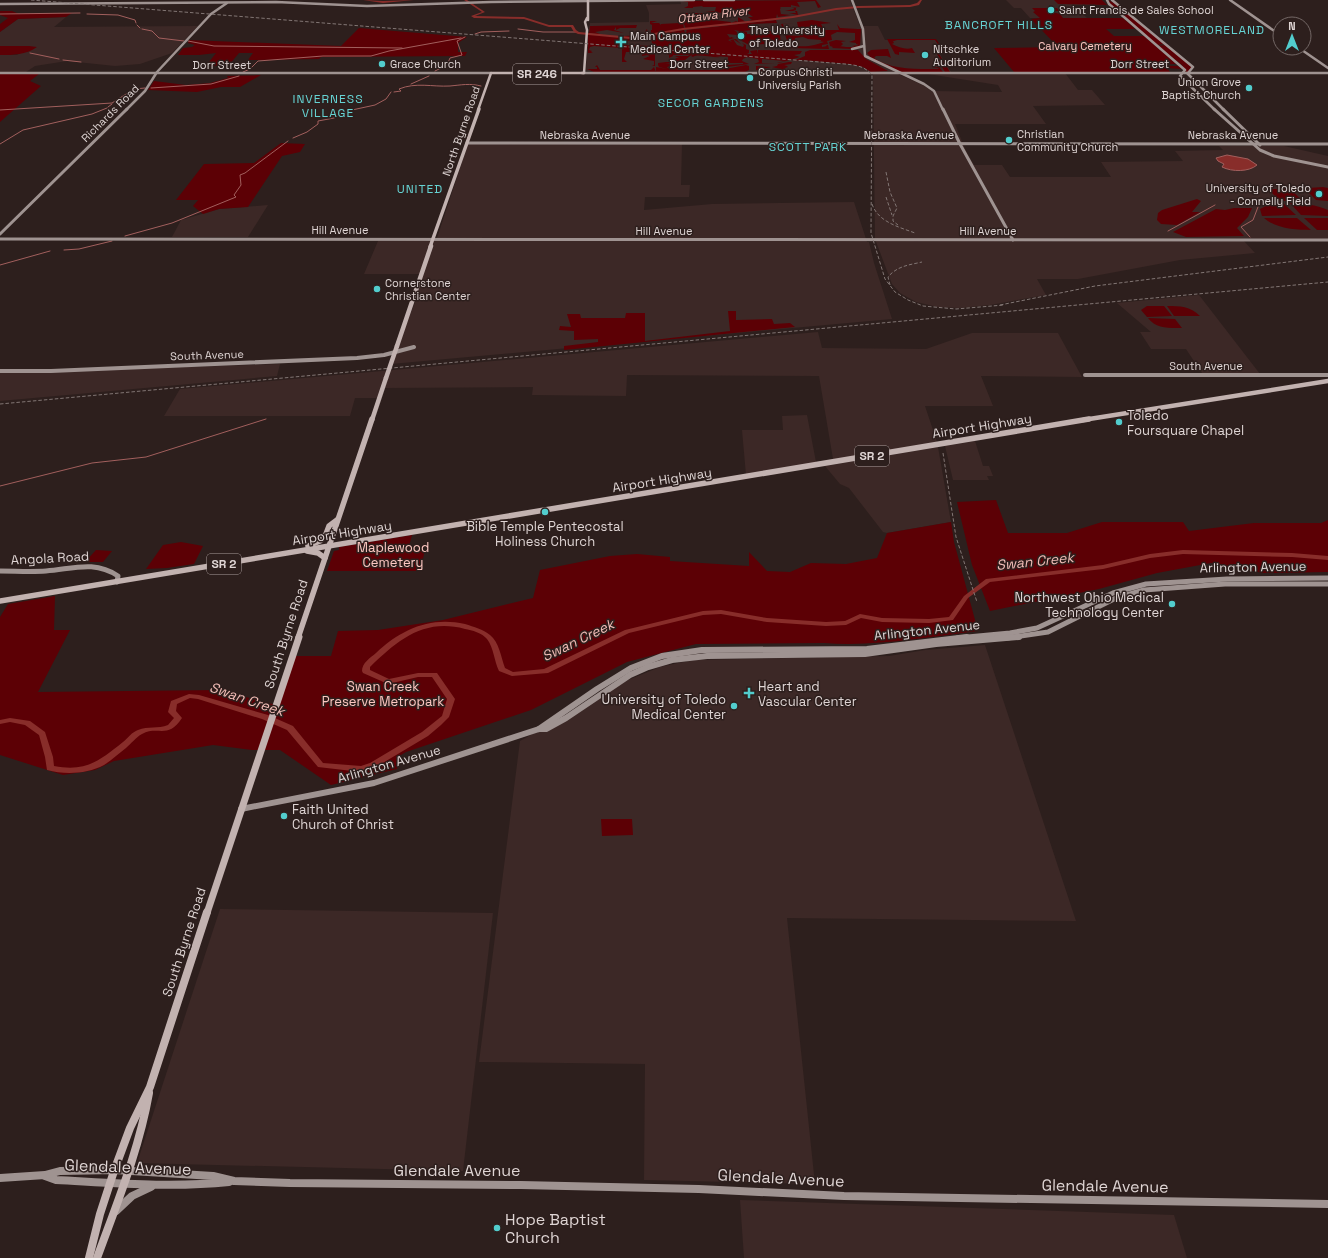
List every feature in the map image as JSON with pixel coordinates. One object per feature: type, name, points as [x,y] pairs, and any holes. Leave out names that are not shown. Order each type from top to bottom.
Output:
[{"type":"main road","points":[[584,72],[588,24],[588,0]]},
{"type":"main road","name":"Dorr Street","points":[[491,73],[584,72]]},
{"type":"main road","name":"North Byrne Road","points":[[432,240],[491,73]]},
{"type":"main road","name":"South Byrne Road","points":[[89,1258],[100,1210],[137,1113],[150,1087],[338,519],[411,304],[413,302],[415,291],[432,240]]},
{"type":"main road","name":"Airport Highway","points":[[0,601],[1112,415],[1328,381]]},
{"type":"main road","points":[[272,556],[316,543],[324,538],[329,526],[334,524],[338,519]]},
{"type":"main road","points":[[301,550],[318,553],[325,558]]},
{"type":"main road","name":"South Byrne Road","points":[[97,1258],[129,1170],[146,1112],[150,1087]]},
{"type":"street","points":[[179,3],[182,0]]},
{"type":"street","points":[[584,0],[694,0]]},
{"type":"street","points":[[0,4],[276,2],[363,6],[588,0]]},
{"type":"street","points":[[704,0],[734,0]]},
{"type":"street","points":[[852,0],[863,29],[865,55],[868,59],[924,84],[934,91],[960,144],[1013,240]]},
{"type":"street","points":[[1107,0],[1109,4],[1186,70],[1180,76]]},
{"type":"street","points":[[1230,0],[1272,29]]},
{"type":"street","points":[[1114,1],[1199,73]]},
{"type":"street","name":"Richards Road","points":[[0,234],[145,91],[155,74],[211,14],[228,2]]},
{"type":"street","points":[[1157,45],[1167,45]]},
{"type":"street","points":[[864,46],[852,49],[864,52]]},
{"type":"street","points":[[1311,56],[1328,68]]},
{"type":"street","points":[[1180,66],[1192,66]]},
{"type":"street","points":[[1192,66],[1192,70],[1188,73],[1190,77],[1259,144]]},
{"type":"street","points":[[886,72],[890,71],[890,68]]},
{"type":"street","name":"Dorr Street","points":[[584,72],[952,73]]},
{"type":"street","name":"Dorr Street","points":[[584,72],[1328,73]]},
{"type":"street","points":[[684,73],[702,72]]},
{"type":"street","points":[[803,73],[822,72]]},
{"type":"street","points":[[925,73],[935,72]]},
{"type":"street","name":"Dorr Street","points":[[0,73],[491,73]]},
{"type":"street","points":[[1176,73],[1252,144],[1266,153],[1328,166]]},
{"type":"street","points":[[1180,76],[1190,77]]},
{"type":"street","points":[[1238,131],[1271,152],[1298,160],[1328,166]]},
{"type":"street","name":"Nebraska Avenue","points":[[467,143],[1328,144]]},
{"type":"street","name":"Hill Avenue","points":[[0,238],[432,240],[1328,240]]},
{"type":"street","name":"South Avenue","points":[[0,371],[51,371],[357,358],[384,355],[414,347]]},
{"type":"street","name":"South Avenue","points":[[1085,375],[1328,375]]},
{"type":"street","name":"Angola Road","points":[[0,571],[45,571],[86,566],[97,567],[113,572],[118,576],[117,582]]},
{"type":"street","name":"Arlington Avenue","points":[[242,809],[374,783],[539,729],[631,668],[662,656],[702,650],[867,649],[1026,631],[1050,623],[1113,593],[1146,584],[1234,579],[1328,578]]},
{"type":"street","name":"Arlington Avenue","points":[[539,729],[546,729],[566,718],[630,676],[648,667],[672,660],[707,656],[865,654],[1019,637],[1048,632],[1116,598],[1144,590],[1225,584],[1328,584]]},
{"type":"street","points":[[967,642],[973,638],[1014,635],[1026,631]]},
{"type":"street","name":"Glendale Avenue","points":[[0,1178],[45,1176],[60,1171],[129,1170],[212,1176],[234,1181]]},
{"type":"street","name":"Glendale Avenue","points":[[45,1176],[56,1180],[159,1185],[210,1184],[234,1181],[362,1185],[474,1184],[670,1188],[831,1196],[1328,1204]]},
{"type":"street","points":[[112,1216],[123,1203],[132,1196],[143,1189],[159,1185]]},
{"type":"shaded area","name":"The University of Toledo","points":[[680,0],[850,0],[860,26],[878,26],[885,40],[935,39],[940,47],[936,48],[951,72],[586,71],[587,43],[615,45],[616,38],[588,34],[590,23],[649,22],[649,13],[646,5],[681,4]]},
{"type":"shaded area","name":"Saint Francis de Sales School","points":[[1006,0],[1102,0],[1107,5],[1074,5],[1087,18],[1030,18],[1021,8],[1014,8]]},
{"type":"shaded area","points":[[66,17],[54,27],[198,26],[172,53],[140,64],[115,66],[67,61],[35,66],[26,72],[0,72],[0,55],[17,55],[29,46],[0,46],[0,32],[18,19]]},
{"type":"shaded area","points":[[1065,73],[1078,90],[1092,90],[1105,105],[1033,106],[1046,124],[955,124],[965,149],[974,165],[1002,165],[1010,177],[1111,177],[1101,162],[1183,161],[1175,151],[1223,150],[1219,146],[1284,146],[1328,156],[1328,239],[1157,238],[1244,241],[1255,253],[1180,260],[1078,279],[1037,279],[1046,295],[990,305],[960,308],[938,307],[916,302],[900,293],[892,284],[875,239],[873,74],[898,74],[925,86],[931,91],[1002,92],[998,85],[928,74]]},
{"type":"shaded area","points":[[468,144],[682,144],[681,185],[690,185],[689,197],[645,197],[644,210],[712,204],[854,202],[867,242],[869,242],[874,263],[892,319],[391,364],[417,297],[417,286],[420,274],[364,274],[378,241],[436,241]]},
{"type":"shaded area","points":[[1227,155],[1248,159],[1257,165],[1245,170],[1226,169],[1222,167],[1224,164],[1216,158]]},
{"type":"shaded area","points":[[268,205],[248,237],[172,237],[181,220],[219,209]]},
{"type":"shaded area","points":[[1199,295],[1260,374],[1202,373],[1186,349],[1151,349],[1140,332],[1151,332],[1117,303]]},
{"type":"shaded area","points":[[818,332],[822,348],[926,349],[972,333],[1058,333],[1082,377],[981,376],[993,406],[925,406],[937,442],[746,475],[742,430],[783,430],[782,416],[807,415],[816,462],[833,459],[819,376],[627,375],[626,396],[532,395],[533,387],[383,388],[379,398],[355,398],[350,416],[164,416],[180,389]]},
{"type":"shaded area","points":[[280,364],[277,376],[0,401],[0,373]]},
{"type":"shaded area","points":[[975,441],[983,466],[989,466],[993,476],[987,476],[989,480],[953,480],[945,446]]},
{"type":"shaded area","points":[[938,447],[951,522],[887,533],[883,532],[849,488],[840,484],[825,466]]},
{"type":"shaded area","points":[[985,645],[1076,921],[787,918],[815,1184],[644,1180],[645,1064],[479,1062],[520,741],[628,680],[660,667],[678,663],[695,660],[889,656],[925,650]]},
{"type":"shaded area","points":[[220,909],[493,913],[463,1171],[137,1163]]},
{"type":"shaded area","points":[[740,1200],[1174,1215],[1187,1258],[744,1258]]},
{"type":"green space","points":[[816,0],[821,7],[818,8],[815,1],[797,2],[800,7],[791,5],[791,7],[780,7],[781,14],[791,15],[778,17],[777,14],[776,19],[686,29],[683,22],[684,29],[651,34],[652,25],[650,24],[650,21],[657,21],[651,23],[659,23],[661,25],[679,23],[678,21],[682,22],[684,18],[683,13],[706,13],[708,15],[709,13],[710,15],[714,16],[714,20],[731,23],[736,21],[738,22],[738,17],[746,22],[752,20],[748,17],[753,17],[749,14],[731,15],[730,13],[705,12],[715,11],[716,7],[702,7],[703,6],[684,8],[688,6],[688,2],[683,1]]},
{"type":"green space","points":[[1054,0],[1102,0],[1107,5],[1058,4]]},
{"type":"green space","points":[[1108,0],[1118,5],[1165,44],[1157,45],[1111,5]]},
{"type":"green space","points":[[793,7],[798,8],[793,11],[785,11],[794,9]]},
{"type":"green space","name":"Calvary Cemetery","points":[[1032,8],[1057,8],[1059,11],[1048,11],[1060,14],[1063,18],[1123,18],[1135,29],[1106,29],[1114,36],[1144,36],[1176,64],[1162,64],[1164,66],[1178,66],[1182,69],[1167,68],[1170,72],[1014,72],[994,48],[1058,47],[1031,19],[1040,18],[1033,12],[1035,11]]},
{"type":"green space","points":[[0,11],[12,11],[19,14],[72,13],[66,17],[18,19],[0,32],[0,24],[8,18],[0,15]]},
{"type":"green space","points":[[795,11],[797,11],[798,15],[789,13],[796,13]]},
{"type":"green space","points":[[776,20],[777,23],[751,24],[754,30],[743,31],[747,32],[747,34],[771,34],[768,31],[774,32],[774,34],[775,32],[780,33],[778,34],[780,34],[781,43],[749,45],[738,39],[738,37],[744,36],[739,35],[743,33],[738,33],[739,31],[734,30],[737,32],[737,35],[727,34],[730,38],[734,38],[728,40],[732,42],[730,40],[733,39],[737,45],[743,47],[744,45],[742,43],[746,45],[746,49],[749,50],[749,53],[747,53],[749,54],[752,54],[750,51],[757,50],[757,54],[758,50],[802,51],[800,54],[794,55],[800,57],[779,63],[777,63],[785,61],[762,59],[762,63],[775,63],[754,64],[759,62],[758,59],[747,57],[742,61],[749,64],[725,67],[727,66],[725,62],[728,63],[728,57],[691,56],[695,52],[685,60],[674,61],[676,58],[679,58],[675,56],[689,55],[673,55],[669,58],[669,55],[659,51],[660,48],[652,43],[651,35],[684,30],[685,33],[687,31],[686,30]],"holes":[[[728,63],[743,64],[727,65]]]},
{"type":"green space","points":[[812,20],[831,23],[821,24],[824,30],[839,30],[837,24],[840,28],[861,29],[860,47],[851,49],[832,48],[833,47],[830,46],[829,42],[836,40],[846,41],[841,42],[843,44],[841,46],[846,46],[839,47],[855,47],[852,46],[859,45],[849,42],[855,40],[855,33],[837,32],[831,35],[832,40],[827,41],[828,44],[822,45],[822,47],[828,45],[829,49],[790,48],[781,24],[795,23],[783,24],[784,28],[789,29],[785,32],[787,35],[800,36],[797,22]],"holes":[[[803,37],[821,40],[819,41],[824,42],[804,46],[793,44],[797,42],[795,41],[795,38]]]},
{"type":"green space","points":[[637,25],[636,28],[620,28],[616,30],[616,27],[614,30],[624,33],[607,30],[595,32],[605,35],[589,33],[590,26]]},
{"type":"green space","points":[[359,28],[467,37],[458,43],[458,52],[467,52],[465,56],[321,57],[319,59],[255,60],[248,60],[253,53],[239,53],[229,65],[206,66],[216,53],[178,55],[183,48],[192,47],[195,45],[188,43],[189,40],[341,46]]},
{"type":"green space","points":[[647,29],[648,34],[627,38],[613,36],[627,36],[645,33]]},
{"type":"green space","points":[[588,34],[632,39],[648,35],[648,37],[628,41],[618,41],[618,43],[621,43],[619,45],[654,46],[655,48],[651,48],[655,51],[655,66],[652,66],[654,65],[654,61],[643,59],[650,56],[642,56],[642,50],[630,50],[630,52],[626,52],[624,59],[627,62],[622,62],[622,48],[594,46],[590,47],[589,50],[593,53],[588,53]]},
{"type":"green space","points":[[887,39],[936,39],[942,48],[947,49],[936,49],[950,72],[945,72],[939,62],[940,61],[936,60],[941,60],[933,48],[940,47],[935,40],[894,40],[897,41],[893,41],[894,43],[892,44],[899,47],[912,48],[915,53],[899,52],[899,55],[895,54]]},
{"type":"green space","points":[[1165,45],[1191,66],[1192,68],[1188,72],[1186,72],[1182,65],[1158,46]]},
{"type":"green space","points":[[0,46],[37,47],[33,50],[15,55],[0,55]]},
{"type":"green space","points":[[888,49],[891,58],[887,56],[876,56],[874,58],[896,67],[938,69],[939,68],[932,67],[939,67],[943,72],[899,72],[873,60],[867,53],[871,50]]},
{"type":"green space","points":[[810,50],[858,50],[866,59],[888,71],[871,72],[863,67],[849,64],[801,60],[793,61],[805,56],[805,52]]},
{"type":"green space","points":[[666,62],[681,62],[682,64],[665,63],[677,65],[667,67],[668,68],[682,66],[681,69],[668,70],[720,70],[746,65],[749,66],[749,70],[745,72],[656,72],[656,67],[667,69],[659,67],[658,65],[658,63]]},
{"type":"green space","points":[[792,62],[791,64],[784,65],[788,67],[785,68],[786,71],[756,70],[756,66],[771,67],[762,69],[766,70],[776,70],[780,69],[772,67],[777,66],[778,64]]},
{"type":"green space","points":[[597,65],[600,70],[651,70],[654,67],[656,72],[594,72],[587,69],[597,69],[597,67],[595,67]]},
{"type":"green space","points":[[0,74],[39,74],[30,81],[41,86],[0,122]]},
{"type":"green space","points":[[261,75],[240,87],[221,87],[197,92],[148,90],[154,81],[186,85],[210,83],[228,78],[227,76]]},
{"type":"green space","points":[[281,143],[305,144],[300,152],[282,156],[248,207],[219,209],[203,214],[193,206],[198,200],[176,200],[204,164],[254,163]]},
{"type":"green space","name":"University of Toledo - Connelly Field","points":[[1308,188],[1328,188],[1328,201],[1316,200],[1308,192],[1310,190]]},
{"type":"green space","points":[[1268,189],[1290,189],[1303,201],[1280,201]]},
{"type":"green space","points":[[1197,199],[1201,201],[1192,212],[1200,212],[1177,225],[1161,224],[1157,220],[1158,213],[1162,210]]},
{"type":"green space","points":[[1283,203],[1296,215],[1262,216],[1260,209],[1268,205]]},
{"type":"green space","points":[[1290,203],[1300,203],[1323,208],[1328,210],[1328,216],[1301,215]]},
{"type":"green space","points":[[1234,208],[1252,208],[1248,217],[1237,228],[1244,236],[1186,237],[1173,232],[1216,209],[1225,210]]},
{"type":"green space","points":[[1264,218],[1297,218],[1311,230],[1280,227]]},
{"type":"green space","points":[[1304,218],[1328,218],[1328,230],[1317,230]]},
{"type":"green space","points":[[1147,306],[1164,306],[1172,316],[1147,317],[1141,310]]},
{"type":"green space","points":[[1167,306],[1189,308],[1200,316],[1174,316]]},
{"type":"green space","points":[[728,311],[736,311],[736,320],[772,319],[774,324],[790,323],[795,327],[564,350],[564,346],[598,342],[598,339],[574,340],[574,331],[559,330],[560,326],[571,327],[567,314],[580,314],[581,318],[625,318],[626,313],[645,313],[645,341],[730,331]]},
{"type":"green space","points":[[1148,318],[1175,319],[1182,328],[1168,328],[1159,326],[1151,322]]},
{"type":"green space","points":[[996,500],[1008,533],[1067,533],[1102,522],[1183,522],[1189,531],[1254,523],[1321,523],[1328,520],[1328,572],[1263,573],[1211,563],[1157,573],[1099,589],[990,611],[972,565],[957,502]]},
{"type":"green space","name":"Swan Creek Preserve Metropark","points":[[951,522],[954,542],[978,631],[901,641],[862,644],[696,644],[627,662],[531,710],[406,752],[401,755],[397,769],[331,785],[280,750],[252,750],[213,745],[114,761],[95,770],[63,775],[0,755],[0,617],[8,604],[55,596],[54,630],[70,630],[38,692],[220,690],[276,705],[293,656],[331,656],[338,631],[378,630],[443,620],[533,598],[540,570],[610,556],[637,554],[670,557],[670,561],[749,566],[749,552],[767,571],[790,572],[811,563],[846,564],[877,558],[887,533]]},
{"type":"green space","name":"Maplewood Cemetery","points":[[412,535],[408,550],[425,550],[420,571],[327,571],[334,551],[339,550],[339,547]]},
{"type":"green space","points":[[181,542],[203,546],[194,564],[146,569],[163,545]]},
{"type":"green space","points":[[96,550],[112,551],[103,562],[85,562]]},
{"type":"green space","points":[[601,819],[632,819],[633,835],[602,836]]},
{"type":"waterway","points":[[364,0],[383,2],[413,0]]},
{"type":"waterway","name":"Ottawa River","points":[[465,0],[484,12],[472,16],[474,17],[524,18],[549,26],[572,26],[578,33],[631,38],[683,29],[793,17],[836,9],[910,6],[918,4],[921,0]]},
{"type":"waterway","points":[[0,14],[80,13]]},
{"type":"waterway","points":[[87,14],[118,15],[135,20],[136,23]]},
{"type":"waterway","points":[[137,25],[140,28]]},
{"type":"waterway","points":[[142,29],[152,31],[159,38],[184,41]]},
{"type":"waterway","points":[[518,29],[543,32],[576,32]]},
{"type":"waterway","points":[[475,34],[481,32],[509,31]]},
{"type":"waterway","points":[[435,71],[447,65],[450,58],[462,55],[457,41],[465,37]]},
{"type":"waterway","points":[[243,72],[250,69],[258,61],[323,56],[371,56],[389,51],[461,38]]},
{"type":"waterway","points":[[188,41],[214,46],[402,48]]},
{"type":"waterway","points":[[30,53],[59,59]]},
{"type":"waterway","points":[[63,60],[81,62]]},
{"type":"waterway","points":[[151,88],[211,84],[239,76]]},
{"type":"waterway","points":[[411,84],[429,76]]},
{"type":"waterway","points":[[394,92],[401,91],[399,89],[405,87],[418,85],[450,86],[469,84],[481,86]]},
{"type":"waterway","points":[[0,110],[112,103],[134,89],[145,88]]},
{"type":"waterway","points":[[293,138],[307,132],[318,124],[318,121],[334,118],[352,110],[375,105],[386,99],[391,92]]},
{"type":"waterway","points":[[108,107],[112,104]]},
{"type":"waterway","points":[[0,144],[23,130],[92,114],[107,108]]},
{"type":"waterway","points":[[125,236],[172,223],[236,197],[234,195],[241,185],[240,175],[245,173],[288,141]]},
{"type":"waterway","points":[[1168,231],[1215,205]]},
{"type":"waterway","points":[[1250,237],[1241,227],[1253,220],[1258,207]]},
{"type":"waterway","points":[[64,250],[79,249],[112,241]]},
{"type":"waterway","points":[[0,265],[50,251]]},
{"type":"waterway","points":[[0,486],[92,463],[146,457],[266,419]]},
{"type":"waterway","name":"Swan Creek","points":[[0,722],[10,720],[27,723],[42,734],[49,757],[50,768],[61,770],[79,770],[95,766],[102,762],[140,732],[151,729],[171,727],[178,718],[172,712],[174,703],[189,696],[199,697],[265,717],[290,728],[321,765],[361,769],[373,765],[425,734],[445,717],[451,699],[434,675],[418,675],[388,682],[366,671],[366,666],[389,645],[404,634],[422,627],[452,624],[477,630],[483,633],[489,637],[493,644],[502,669],[512,674],[545,671],[627,631],[703,613],[721,612],[767,620],[826,624],[846,623],[860,616],[882,620],[929,621],[951,619],[966,597],[988,580],[1103,567],[1150,556],[1183,552],[1292,555],[1328,558]]},
{"type":"railway","points":[[31,0],[860,66],[872,75],[871,233],[885,279],[895,292],[908,300],[923,306],[956,309],[1004,305]]},
{"type":"railway","points":[[886,172],[890,192],[897,208],[893,216],[893,221],[898,225]]},
{"type":"railway","points":[[886,197],[892,215]]},
{"type":"railway","points":[[872,204],[884,220],[915,233]]},
{"type":"railway","points":[[1000,305],[1095,286],[1328,257]]},
{"type":"railway","points":[[890,285],[888,277],[895,270],[904,266],[922,262]]},
{"type":"railway","points":[[0,404],[1328,282]]},
{"type":"railway","points":[[943,453],[956,537],[977,602]]},
{"type":"place","name":"Saint Francis de Sales School","points":[[1051,10]]},
{"type":"place","name":"The University of Toledo","points":[[741,36]]},
{"type":"place","name":"Main Campus Medical Center","points":[[621,42]]},
{"type":"place","name":"Nitschke Auditorium","points":[[925,55]]},
{"type":"place","name":"Grace Church","points":[[382,64]]},
{"type":"place","name":"Corpus Christi Universiy Parish","points":[[750,78]]},
{"type":"place","name":"Union Grove Baptist Church","points":[[1249,88]]},
{"type":"place","name":"Christian Community Church","points":[[1009,140]]},
{"type":"place","name":"University of Toledo - Connelly Field","points":[[1319,194]]},
{"type":"place","name":"Cornerstone Christian Center","points":[[377,289]]},
{"type":"place","name":"Toledo Foursquare Chapel","points":[[1119,422]]},
{"type":"place","name":"Bible Temple Pentecostal Holiness Church","points":[[545,512]]},
{"type":"place","name":"Northwest Ohio Medical Technology Center","points":[[1172,604]]},
{"type":"place","name":"Heart and Vascular Center","points":[[749,693]]},
{"type":"place","name":"University of Toledo Medical Center","points":[[734,706]]},
{"type":"place","name":"Faith United Church of Christ","points":[[284,816]]},
{"type":"place","name":"Hope Baptist Church","points":[[497,1228]]},
{"type":"district","name":"BANCROFT HILLS","points":[[999,25]]},
{"type":"district","name":"WESTMORELAND","points":[[1212,30]]},
{"type":"district","name":"SECOR GARDENS","points":[[711,103]]},
{"type":"district","name":"INVERNESS VILLAGE","points":[[328,106]]},
{"type":"district","name":"SCOTT PARK","points":[[808,147]]},
{"type":"district","name":"UNITED","points":[[420,189]]}]
